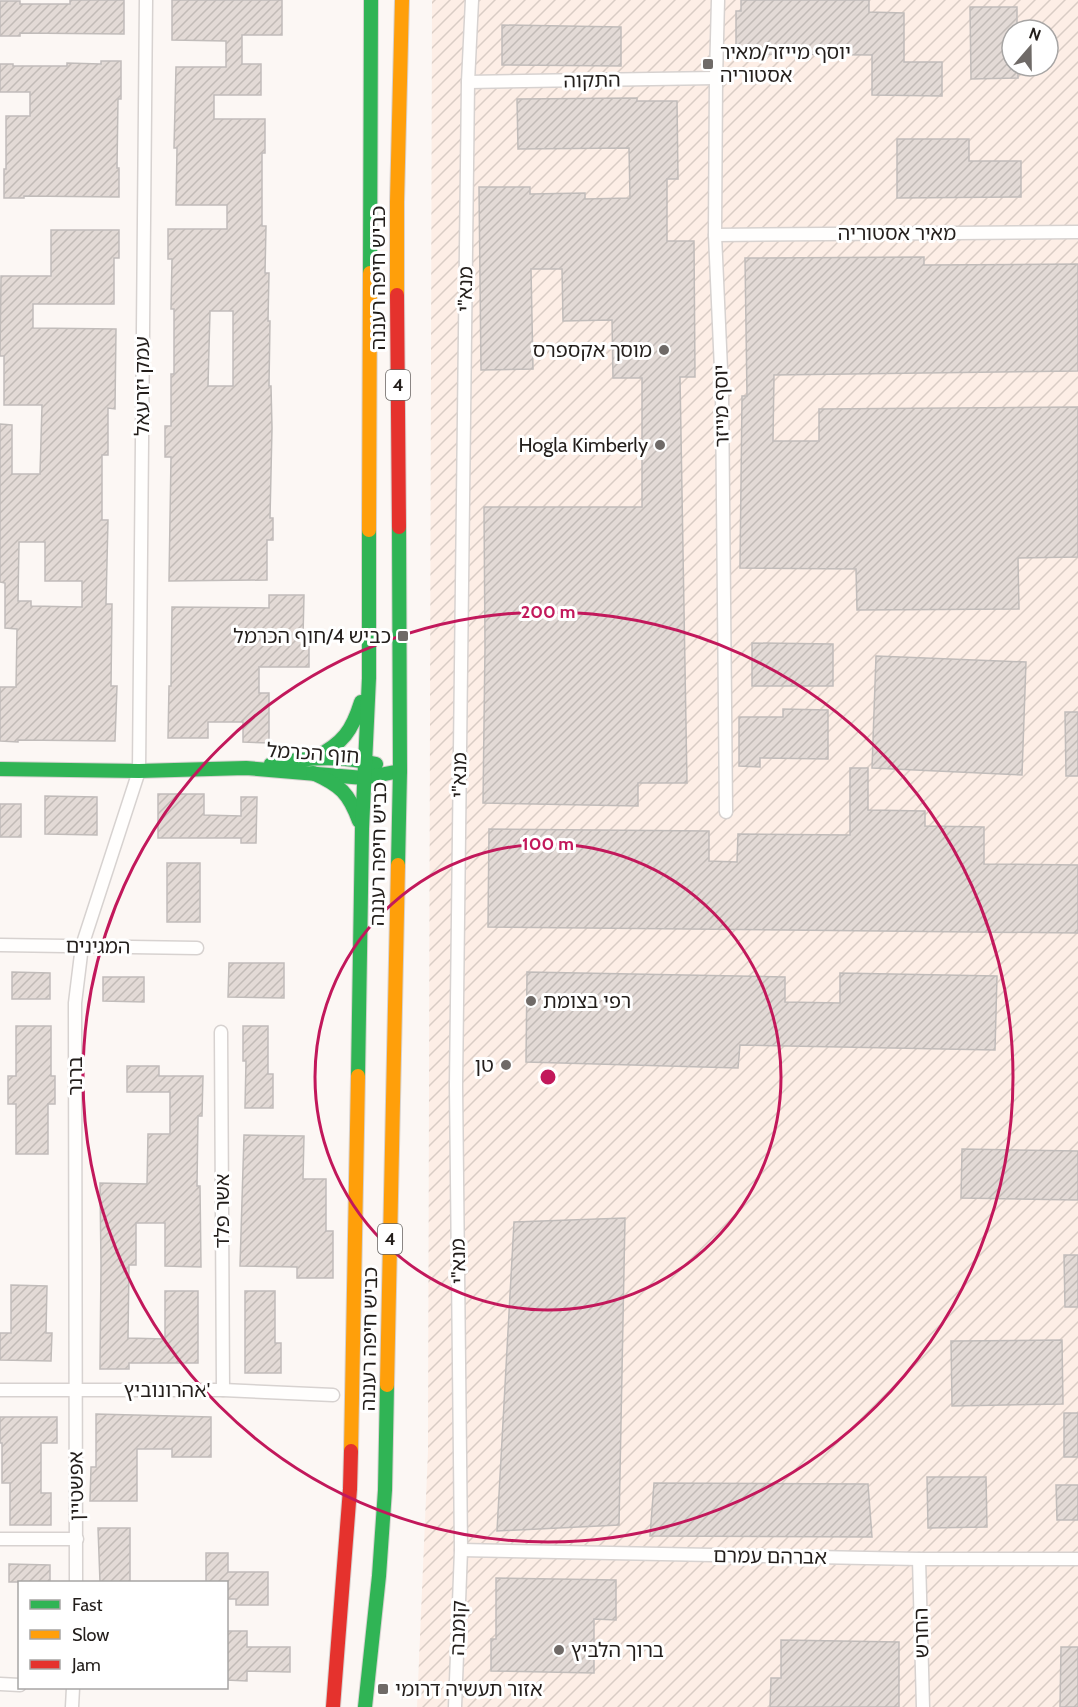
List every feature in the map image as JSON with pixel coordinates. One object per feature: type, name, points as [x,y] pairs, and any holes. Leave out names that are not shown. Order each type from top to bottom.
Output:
[{"type":"main road","name":"כביש חיפה רעננה","points":[[333,1707],[350,1489],[362,829],[369,678],[371,0]]},
{"type":"main road","name":"כביש חיפה רעננה","points":[[365,1707],[379,1576],[385,1490],[400,771],[397,202],[402,0]]},
{"type":"main road","points":[[316,757],[333,749],[345,738],[356,720],[369,678]]},
{"type":"main road","name":"חוף הכרמל","points":[[246,768],[316,757],[365,760],[400,771]]},
{"type":"main road","name":"חוף הכרמל","points":[[0,770],[139,771],[246,768],[364,778],[400,771]]},
{"type":"main road","points":[[313,773],[331,780],[342,788],[353,802],[362,829]]},
{"type":"street","name":"עמק יזרעאל","points":[[139,771],[146,0]]},
{"type":"street","name":"מנא\"י","points":[[461,1550],[456,1085],[468,82],[471,0]]},
{"type":"street","name":"יוסף מייזר","points":[[718,0],[716,235],[722,392],[726,813]]},
{"type":"street","name":"התקוה","points":[[468,82],[716,78]]},
{"type":"street","name":"מאיר אסטוריה","points":[[716,235],[1078,232]]},
{"type":"street","name":"ברנר","points":[[75,1389],[75,1003],[82,946],[139,771]]},
{"type":"street","name":"המגינים","points":[[0,945],[197,948]]},
{"type":"street","name":"אשר פלד","points":[[220,1032],[223,1390]]},
{"type":"street","name":"אפשטיין","points":[[75,1389],[76,1581]]},
{"type":"street","name":"אהרונוביץ'","points":[[0,1390],[223,1390],[333,1395]]},
{"type":"street","points":[[0,1539],[76,1539]]},
{"type":"street","name":"אברהם עמרם","points":[[461,1550],[919,1559],[1078,1559]]},
{"type":"street","name":"קומבה","points":[[454,1707],[461,1550]]},
{"type":"street","name":"החרש","points":[[919,1559],[923,1707]]},
{"type":"street","points":[[0,1684],[18,1685]]},
{"type":"street","points":[[72,1707],[73,1689]]},
{"type":"shaded area","points":[[432,0],[1078,0],[1078,1707],[417,1707],[428,1451]]},
{"type":"building","points":[[70,0],[124,0],[124,34],[20,33],[20,36],[0,36],[0,1],[20,1],[20,4],[70,4]]},
{"type":"building","points":[[172,0],[282,0],[282,35],[242,35],[242,64],[261,64],[261,95],[214,95],[214,119],[265,119],[265,153],[262,153],[262,226],[266,226],[265,273],[269,273],[269,386],[271,386],[272,428],[270,518],[273,518],[273,540],[267,540],[267,580],[169,581],[171,457],[165,457],[165,426],[171,426],[174,309],[171,309],[172,259],[168,259],[168,229],[227,229],[227,205],[176,205],[177,148],[174,148],[176,67],[226,67],[226,41],[172,40]],"holes":[[[210,311],[233,311],[233,386],[208,386]]]},
{"type":"building","points":[[741,0],[869,0],[869,12],[904,13],[904,62],[942,62],[942,96],[872,95],[872,55],[736,54],[736,11],[741,11]]},
{"type":"building","points":[[970,7],[1017,7],[1017,18],[1000,18],[1000,78],[1018,78],[971,79]]},
{"type":"building","points":[[502,25],[621,27],[621,66],[502,65]]},
{"type":"building","points":[[101,61],[121,61],[121,99],[118,99],[119,197],[24,196],[24,198],[4,198],[6,116],[30,116],[30,92],[0,92],[0,64],[67,66],[67,63],[101,64]]},
{"type":"building","points":[[637,98],[637,101],[677,101],[678,179],[667,179],[667,241],[694,241],[695,377],[680,377],[687,783],[638,783],[638,806],[483,803],[484,507],[642,507],[642,378],[613,378],[612,320],[563,321],[562,269],[531,269],[533,369],[481,370],[479,187],[530,187],[530,194],[585,193],[585,199],[630,198],[629,148],[518,149],[517,99]]},
{"type":"building","points":[[897,139],[969,139],[969,161],[1021,161],[1021,197],[897,198]]},
{"type":"building","points":[[51,230],[119,230],[119,258],[114,258],[114,304],[33,304],[33,328],[116,329],[115,409],[108,408],[108,455],[102,455],[102,520],[108,520],[106,604],[112,604],[111,686],[117,686],[115,741],[0,741],[0,687],[16,687],[17,629],[5,628],[5,583],[0,582],[0,424],[12,425],[12,474],[40,474],[42,405],[4,405],[4,356],[0,356],[1,276],[51,276]],"holes":[[[19,542],[45,542],[45,581],[82,581],[82,607],[31,606],[31,601],[18,601]]]},
{"type":"building","points":[[924,257],[924,265],[1078,264],[1078,371],[774,375],[773,441],[819,441],[819,409],[1078,407],[1078,557],[1018,558],[1019,609],[857,610],[856,569],[740,568],[742,396],[747,396],[745,258]]},
{"type":"building","points":[[269,595],[304,595],[303,637],[309,638],[309,667],[259,667],[259,693],[269,693],[269,743],[243,742],[243,722],[208,722],[208,738],[168,738],[172,607],[269,608]]},
{"type":"building","points":[[752,643],[833,644],[833,686],[752,686]]},
{"type":"building","points":[[876,656],[1026,662],[1022,775],[872,768]]},
{"type":"building","points":[[783,709],[828,710],[828,759],[760,758],[760,767],[739,766],[739,717],[783,717]]},
{"type":"building","points":[[1065,712],[1078,712],[1078,776],[1066,776]]},
{"type":"building","points":[[850,768],[868,768],[868,810],[925,811],[925,826],[984,827],[984,864],[1078,865],[1078,933],[488,927],[489,829],[709,831],[709,861],[737,862],[738,834],[850,835]]},
{"type":"building","points":[[158,794],[204,794],[204,815],[241,816],[241,797],[257,797],[256,843],[241,843],[241,838],[158,838]]},
{"type":"building","points":[[45,796],[97,797],[97,835],[45,834]]},
{"type":"building","points":[[0,804],[21,804],[21,837],[0,837]]},
{"type":"building","points":[[167,863],[200,863],[200,922],[167,922]]},
{"type":"building","points":[[229,963],[284,963],[284,998],[228,997]]},
{"type":"building","points":[[12,972],[50,973],[50,999],[12,999]]},
{"type":"building","points":[[527,972],[785,977],[785,1002],[840,1003],[840,973],[997,976],[995,1050],[740,1045],[738,1068],[526,1062]]},
{"type":"building","points":[[103,977],[144,977],[144,1002],[103,1001]]},
{"type":"building","points":[[16,1026],[51,1026],[51,1076],[55,1076],[55,1104],[48,1104],[48,1154],[16,1154],[16,1104],[8,1104],[8,1076],[16,1076]]},
{"type":"building","points":[[243,1026],[268,1026],[268,1074],[273,1074],[273,1108],[245,1108],[246,1061],[243,1061]]},
{"type":"building","points":[[127,1066],[159,1066],[159,1076],[203,1076],[202,1116],[198,1116],[197,1186],[200,1186],[201,1267],[165,1266],[165,1223],[136,1223],[136,1265],[129,1265],[128,1338],[165,1339],[165,1291],[198,1291],[198,1363],[129,1363],[129,1369],[100,1369],[100,1183],[147,1184],[148,1134],[170,1134],[170,1092],[127,1092]]},
{"type":"building","points":[[244,1135],[304,1136],[303,1179],[326,1179],[326,1231],[333,1231],[333,1278],[297,1278],[297,1267],[240,1266]]},
{"type":"building","points":[[962,1149],[1078,1151],[1078,1200],[961,1198]]},
{"type":"building","points":[[625,1218],[619,1525],[497,1531],[514,1222]]},
{"type":"building","points":[[1064,1255],[1078,1255],[1078,1307],[1065,1307]]},
{"type":"building","points":[[11,1285],[47,1286],[46,1333],[52,1333],[51,1361],[0,1360],[0,1333],[11,1333]]},
{"type":"building","points":[[245,1291],[275,1291],[275,1343],[281,1343],[281,1373],[245,1373]]},
{"type":"building","points":[[1062,1340],[1063,1404],[952,1406],[951,1341]]},
{"type":"building","points":[[1064,1413],[1078,1413],[1078,1457],[1064,1457]]},
{"type":"building","points":[[96,1414],[211,1417],[211,1457],[172,1457],[172,1449],[137,1449],[137,1501],[90,1501],[91,1467],[96,1467]]},
{"type":"building","points":[[0,1417],[57,1417],[57,1443],[41,1443],[41,1493],[51,1493],[51,1525],[10,1525],[10,1483],[2,1483]]},
{"type":"building","points":[[927,1477],[986,1477],[987,1527],[928,1528]]},
{"type":"building","points":[[654,1483],[868,1484],[872,1537],[650,1536]]},
{"type":"building","points":[[1056,1485],[1078,1485],[1078,1520],[1057,1520]]},
{"type":"building","points":[[98,1528],[130,1528],[130,1581],[100,1581]]},
{"type":"building","points":[[206,1553],[228,1553],[228,1572],[268,1572],[268,1605],[236,1605],[236,1599],[228,1599],[228,1581],[206,1581]]},
{"type":"building","points":[[9,1564],[50,1565],[50,1581],[9,1582]]},
{"type":"building","points":[[496,1578],[616,1580],[616,1620],[594,1619],[594,1673],[491,1671],[491,1639],[496,1639]]},
{"type":"building","points":[[228,1631],[247,1631],[247,1647],[290,1647],[290,1672],[247,1671],[247,1681],[228,1680]]},
{"type":"building","points":[[781,1640],[899,1642],[899,1707],[770,1707],[771,1678],[781,1678]]},
{"type":"building","points":[[1061,1647],[1078,1647],[1078,1707],[1060,1707]]},
{"type":"traffic: fast","points":[[370,273],[371,0]]},
{"type":"traffic: fast","points":[[398,865],[399,527]]},
{"type":"traffic: fast","points":[[358,1076],[362,829],[369,678],[369,530]]},
{"type":"traffic: fast","points":[[316,757],[333,747],[345,735],[354,721],[361,702]]},
{"type":"traffic: fast","points":[[271,764],[324,758],[350,759],[376,764]]},
{"type":"traffic: fast","points":[[0,769],[139,771],[246,768],[364,778],[400,771]]},
{"type":"traffic: fast","points":[[313,773],[342,791],[351,803],[359,821]]},
{"type":"traffic: fast","points":[[365,1707],[379,1576],[385,1490],[387,1385]]},
{"type":"traffic: slow","points":[[397,295],[402,0]]},
{"type":"traffic: slow","points":[[369,530],[370,273]]},
{"type":"traffic: slow","points":[[387,1385],[398,865]]},
{"type":"traffic: slow","points":[[351,1451],[358,1076]]},
{"type":"traffic: jam","points":[[397,295],[399,527]]},
{"type":"traffic: jam","points":[[333,1707],[351,1451]]},
{"type":"place","name":"יוסף מייזר/מאיר אסטוריה","points":[[708,64]]},
{"type":"place","name":"מוסך אקספרס","points":[[664,350]]},
{"type":"place","name":"Hogla Kimberly","points":[[660,445]]},
{"type":"place","name":"כביש 4/חוף הכרמל","points":[[403,636]]},
{"type":"place","name":"רפי בצומת","points":[[531,1001]]},
{"type":"place","name":"טן","points":[[506,1065]]},
{"type":"place","name":"ברוך הלביץ","points":[[559,1650]]},
{"type":"place","name":"אזור תעשיה דרומי","points":[[383,1689]]}]
